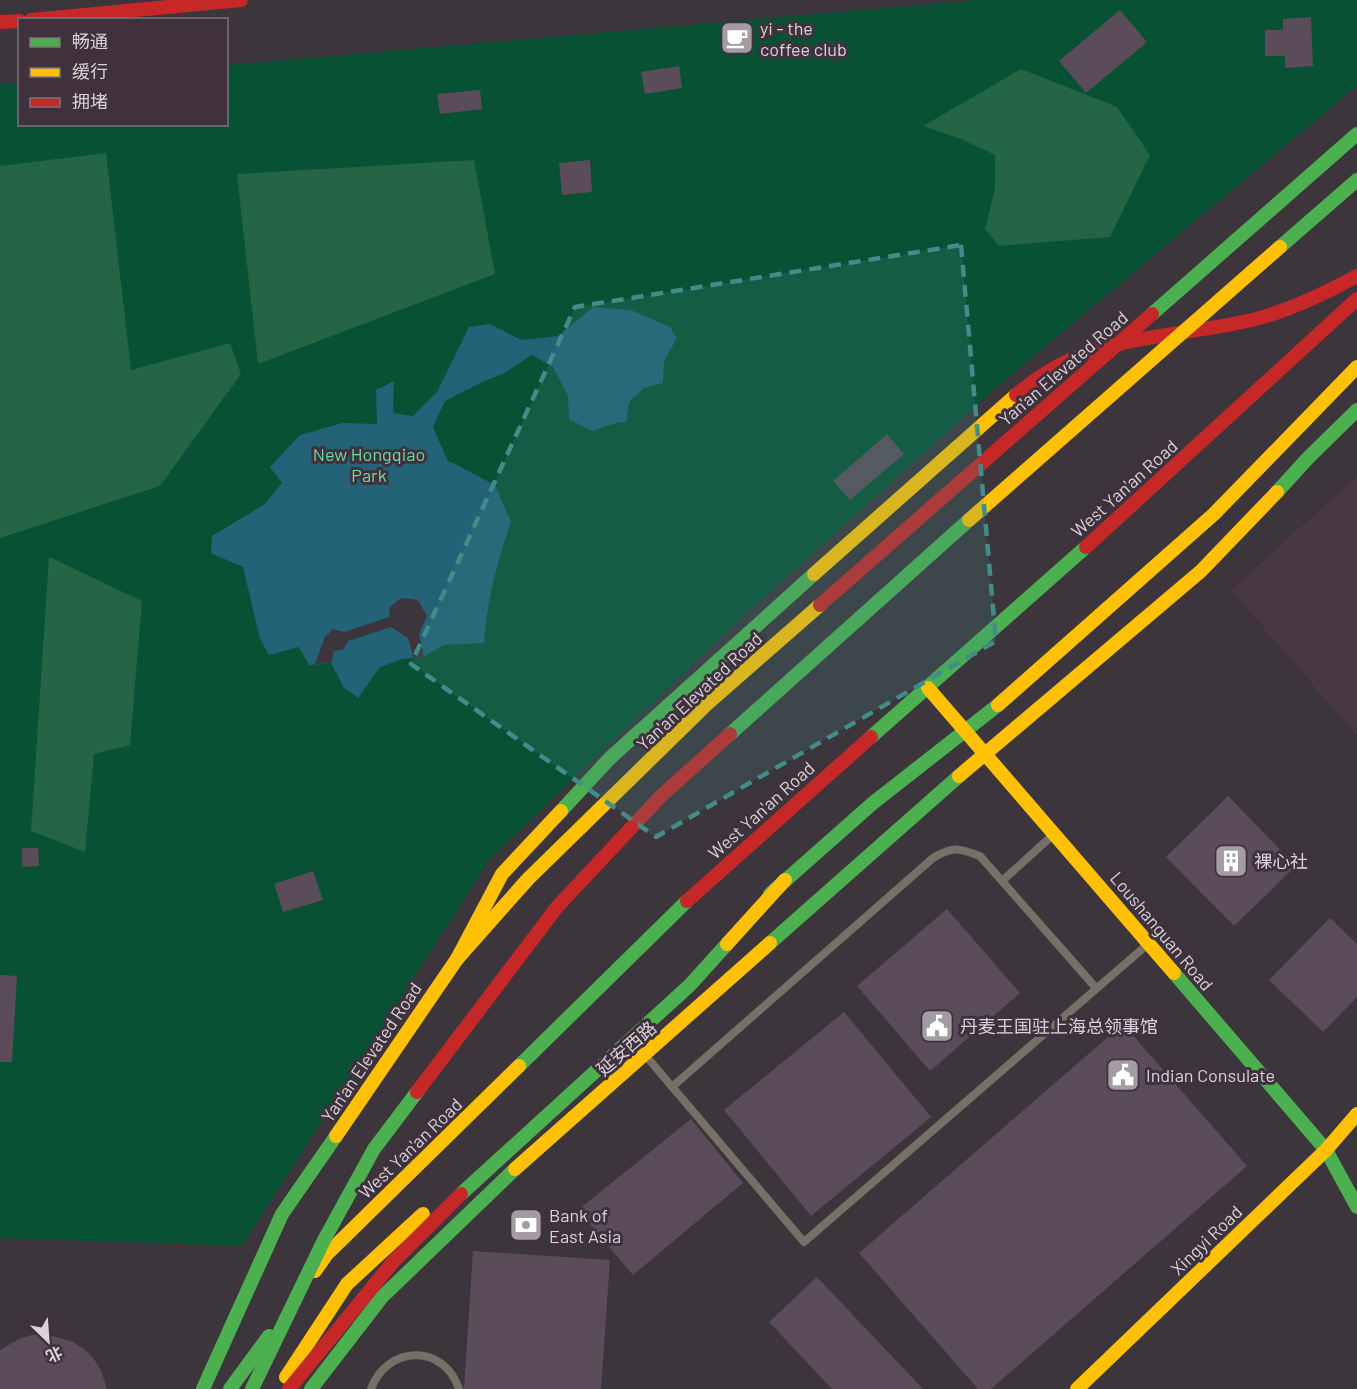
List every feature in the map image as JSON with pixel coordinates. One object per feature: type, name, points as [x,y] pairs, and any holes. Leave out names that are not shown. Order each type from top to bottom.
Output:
[{"type":"main road","points":[[52,18],[241,0]]},
{"type":"main road","points":[[0,22],[18,21]]},
{"type":"main road","name":"Yan'an Elevated Road","points":[[203,1389],[282,1214],[457,959],[528,879],[707,704],[1357,134]]},
{"type":"main road","points":[[252,1389],[324,1240],[374,1149],[557,907],[661,796],[858,617],[1357,180]]},
{"type":"main road","points":[[457,959],[502,874],[610,758],[1024,388],[1056,366],[1083,355],[1127,343],[1242,322],[1287,310],[1357,276]]},
{"type":"main road","name":"West Yan'an Road","points":[[230,1389],[327,1254],[703,885],[1089,545],[1357,298]]},
{"type":"main road","points":[[278,1389],[347,1284],[785,880],[873,803],[1004,700],[1214,514],[1357,367]]},
{"type":"main road","points":[[986,753],[1201,572],[1261,511],[1308,458],[1357,410]]},
{"type":"main road","name":"Loushanguan Road","points":[[928,688],[1326,1150],[1357,1207]]},
{"type":"main road","name":"延安西路","points":[[311,1389],[382,1297],[497,1185],[986,753]]},
{"type":"main road","points":[[289,1389],[393,1262],[441,1213],[690,985],[785,880]]},
{"type":"main road","name":"Xingyi Road","points":[[1077,1389],[1326,1150],[1357,1114]]},
{"type":"lane","points":[[1002,881],[1055,833]]},
{"type":"lane","points":[[672,1087],[933,858],[949,848],[965,850],[980,856],[1096,988]]},
{"type":"lane","points":[[645,1055],[804,1242],[1149,944]]},
{"type":"lane","points":[[371,1389],[385,1366],[399,1358],[414,1355],[429,1357],[442,1364],[452,1374],[459,1389]]},
{"type":"highlighted area","points":[[961,245],[996,641],[656,837],[411,664],[575,307]]},
{"type":"shaded area","points":[[1357,476],[1357,736],[1231,590]]},
{"type":"green space","name":"New Hongqiao Park","points":[[977,0],[1357,0],[1357,86],[997,387],[736,623],[490,859],[242,1246],[0,1238],[0,84],[18,83],[18,126],[228,126],[228,65]]},
{"type":"green space","points":[[1021,69],[1117,107],[1150,155],[1110,237],[999,246],[985,229],[995,189],[995,155],[961,139],[923,126]]},
{"type":"green space","points":[[106,153],[131,370],[230,343],[241,374],[160,486],[0,538],[0,166]]},
{"type":"green space","points":[[474,160],[495,274],[258,364],[237,174]]},
{"type":"green space","points":[[49,557],[142,601],[130,745],[94,754],[85,852],[31,831]]},
{"type":"water","points":[[593,307],[631,310],[670,327],[677,338],[664,361],[663,383],[644,388],[629,402],[626,422],[592,431],[569,419],[568,396],[553,367],[532,355],[503,374],[445,401],[433,427],[447,460],[495,485],[511,522],[493,582],[484,643],[443,645],[424,657],[402,659],[380,667],[358,698],[344,688],[331,663],[309,665],[299,647],[269,655],[260,639],[243,567],[211,553],[212,536],[265,504],[282,483],[270,467],[300,435],[342,423],[377,424],[376,390],[394,381],[393,413],[413,416],[437,392],[469,327],[490,324],[521,340],[558,336]]},
{"type":"pier","points":[[401,598],[418,600],[427,616],[419,634],[424,657],[414,659],[408,638],[391,627],[348,641],[343,650],[334,651],[331,663],[315,664],[325,637],[333,629],[345,632],[389,617],[390,607]]},
{"type":"building","points":[[1120,10],[1147,42],[1086,93],[1059,61]]},
{"type":"building","points":[[1311,17],[1313,66],[1285,68],[1285,56],[1265,56],[1265,30],[1283,30],[1283,19]]},
{"type":"building","points":[[679,66],[682,88],[645,94],[641,72]]},
{"type":"building","points":[[480,90],[482,109],[440,114],[437,94]]},
{"type":"building","points":[[590,160],[592,192],[562,195],[559,163]]},
{"type":"building","points":[[887,434],[904,454],[850,500],[833,481]]},
{"type":"building","name":"裸心社","points":[[1228,796],[1296,866],[1234,926],[1166,857]]},
{"type":"building","points":[[22,848],[38,848],[39,866],[22,867]]},
{"type":"building","points":[[313,871],[323,900],[283,912],[274,884]]},
{"type":"building","points":[[947,909],[1020,993],[930,1071],[857,986]]},
{"type":"building","points":[[1330,918],[1357,944],[1357,997],[1323,1032],[1269,980]]},
{"type":"building","points":[[0,975],[17,976],[12,1062],[0,1062]]},
{"type":"building","points":[[844,1012],[931,1117],[811,1216],[724,1110]]},
{"type":"building","points":[[1123,1024],[1247,1166],[991,1389],[978,1389],[859,1253]]},
{"type":"building","points":[[691,1119],[743,1183],[633,1275],[578,1210]]},
{"type":"building","points":[[473,1251],[610,1260],[601,1389],[464,1389]]},
{"type":"building","points":[[817,1277],[923,1389],[832,1389],[769,1322]]},
{"type":"building","points":[[46,1334],[73,1342],[84,1349],[101,1370],[107,1389],[0,1389],[0,1350],[19,1339]]},
{"type":"traffic: fast","points":[[1152,314],[1357,134]]},
{"type":"traffic: fast","points":[[1280,247],[1357,180]]},
{"type":"traffic: fast","points":[[1277,492],[1357,410]]},
{"type":"traffic: fast","points":[[730,734],[969,520]]},
{"type":"traffic: fast","points":[[871,737],[1086,547]]},
{"type":"traffic: fast","points":[[561,811],[610,758],[814,574]]},
{"type":"traffic: fast","points":[[770,894],[873,803],[998,705]]},
{"type":"traffic: fast","points":[[770,943],[959,776]]},
{"type":"traffic: fast","points":[[519,1066],[687,901]]},
{"type":"traffic: fast","points":[[461,1194],[690,985],[727,944]]},
{"type":"traffic: fast","points":[[1174,973],[1326,1150],[1357,1207]]},
{"type":"traffic: fast","points":[[252,1389],[324,1240],[374,1149],[417,1092]]},
{"type":"traffic: fast","points":[[203,1389],[282,1214],[336,1136]]},
{"type":"traffic: fast","points":[[311,1389],[382,1297],[515,1169]]},
{"type":"traffic: fast","points":[[230,1389],[269,1336]]},
{"type":"traffic: slow","points":[[969,520],[1280,247]]},
{"type":"traffic: slow","points":[[998,705],[1214,514],[1357,367]]},
{"type":"traffic: slow","points":[[814,574],[1016,395]]},
{"type":"traffic: slow","points":[[959,776],[1201,571],[1277,492]]},
{"type":"traffic: slow","points":[[457,959],[528,879],[707,704],[820,605]]},
{"type":"traffic: slow","points":[[928,688],[1174,973]]},
{"type":"traffic: slow","points":[[336,1136],[457,959],[502,874],[561,811]]},
{"type":"traffic: slow","points":[[727,944],[785,880]]},
{"type":"traffic: slow","points":[[515,1169],[770,943]]},
{"type":"traffic: slow","points":[[315,1271],[327,1254],[519,1066]]},
{"type":"traffic: slow","points":[[1077,1389],[1326,1150],[1357,1114]]},
{"type":"traffic: slow","points":[[286,1377],[347,1284],[423,1214]]},
{"type":"traffic: jam","points":[[52,18],[241,0]]},
{"type":"traffic: jam","points":[[0,22],[18,21]]},
{"type":"traffic: jam","points":[[1016,395],[1056,367],[1092,352],[1137,340],[1229,325],[1266,316],[1306,301],[1357,276]]},
{"type":"traffic: jam","points":[[1086,547],[1357,299]]},
{"type":"traffic: jam","points":[[820,605],[1152,314]]},
{"type":"traffic: jam","points":[[417,1092],[557,907],[661,796],[730,734]]},
{"type":"traffic: jam","points":[[687,901],[871,737]]},
{"type":"traffic: jam","points":[[289,1389],[393,1262],[461,1194]]},
{"type":"place","name":"yi - the coffee club","points":[[737,38]]},
{"type":"place","name":"裸心社","points":[[1231,861]]},
{"type":"place","name":"丹麦王国驻上海总领事馆","points":[[937,1026]]},
{"type":"place","name":"Indian Consulate","points":[[1123,1075]]},
{"type":"place","name":"Bank of East Asia","points":[[526,1225]]}]
